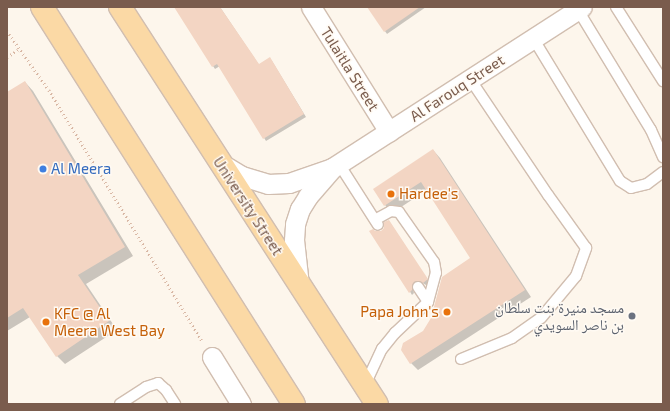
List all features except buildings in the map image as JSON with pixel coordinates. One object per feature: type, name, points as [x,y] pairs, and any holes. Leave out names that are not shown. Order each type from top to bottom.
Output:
[{"type":"main road","points":[[42,7],[294,404]]},
{"type":"main road","name":"University Street","points":[[120,7],[377,404]]},
{"type":"street","name":"Tulaitla Street","points":[[310,7],[389,132]]},
{"type":"street","name":"Al Farouq Street","points":[[220,162],[242,176],[268,184],[289,183],[335,166],[580,8]]},
{"type":"street","name":"Al Farouq Street","points":[[300,286],[294,240],[295,224],[300,209],[308,196],[335,166]]},
{"type":"street","points":[[212,357],[241,404]]},
{"type":"lane","points":[[616,7],[663,81]]},
{"type":"lane","points":[[580,8],[651,130],[663,157]]},
{"type":"lane","points":[[533,38],[620,181],[631,188],[647,184],[663,172]]},
{"type":"lane","points":[[461,359],[512,338],[541,318],[576,276],[586,248],[548,195],[470,79]]},
{"type":"lane","points":[[335,166],[377,223],[391,211],[399,212],[434,262],[435,268],[434,282],[428,302],[395,334],[382,349],[365,385]]},
{"type":"lane","points":[[418,287],[428,302]]},
{"type":"lane","points":[[120,404],[146,387],[158,383],[166,390],[174,404]]},
{"type":"path","points":[[7,31],[49,90],[212,357]]},
{"type":"path","points":[[7,57],[19,49]]},
{"type":"place","name":"Al Meera","points":[[43,169]]},
{"type":"place","name":"Hardee's","points":[[391,194]]},
{"type":"place","name":"Papa John's","points":[[447,312]]},
{"type":"place","name":"مسجد منيرة بنت سلطان بن ناصر السويدي","points":[[632,316]]},
{"type":"place","name":"KFC @ Al Meera West Bay","points":[[46,322]]}]
